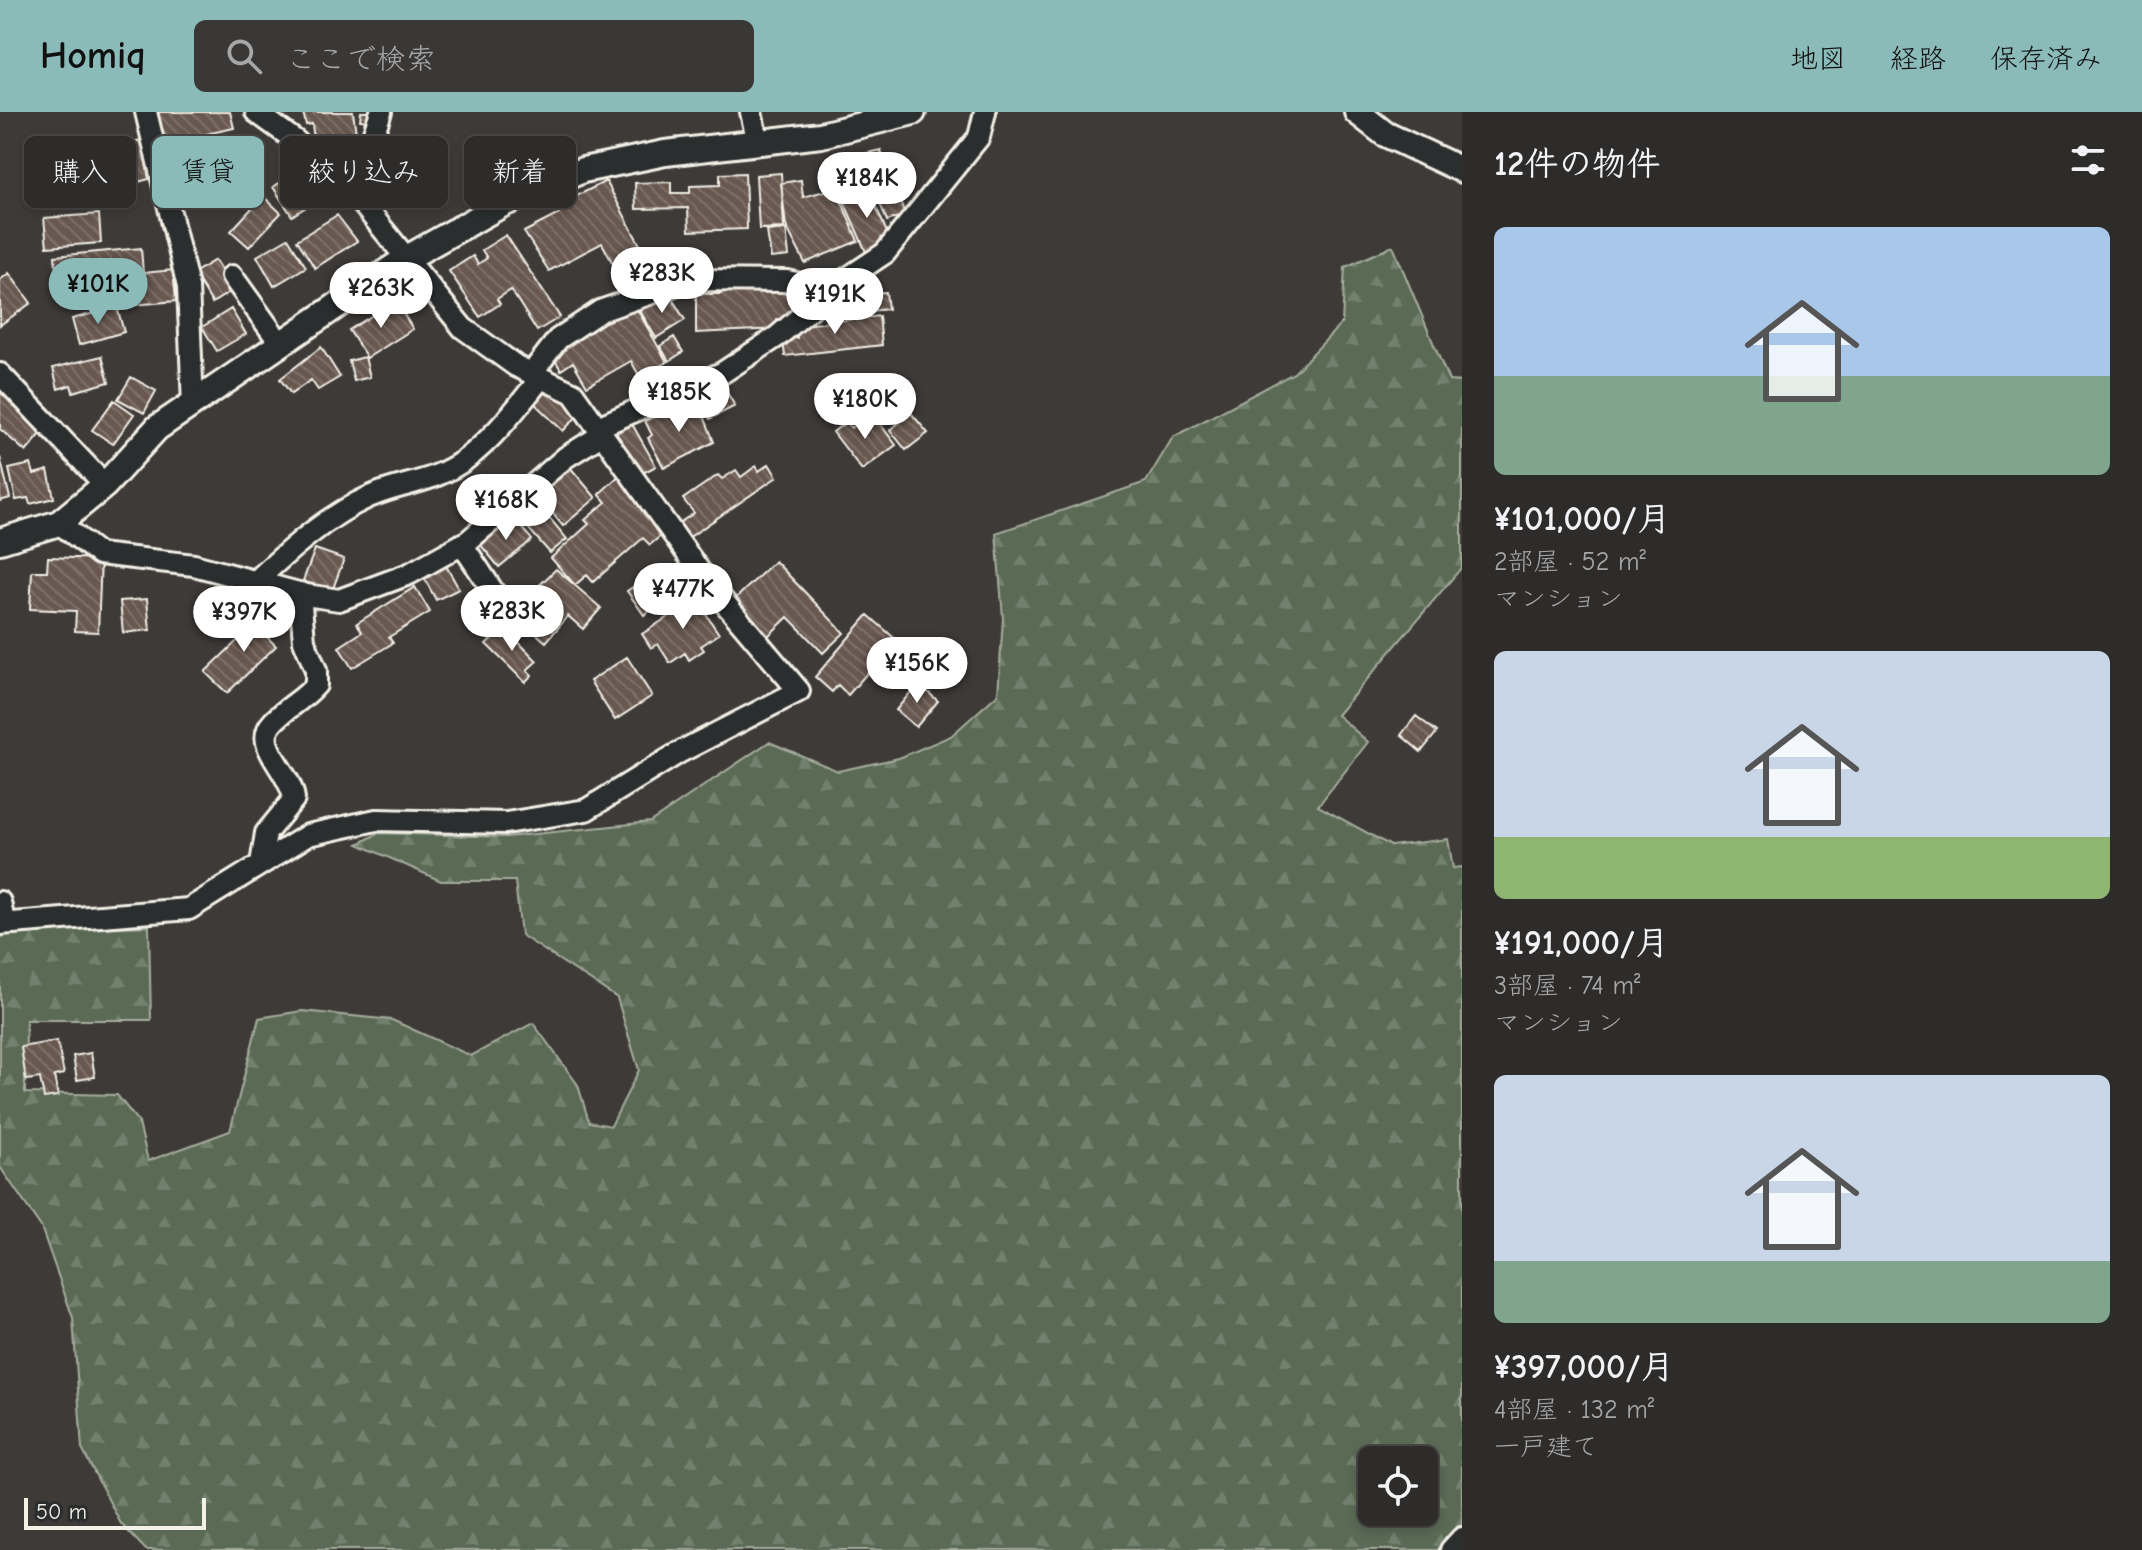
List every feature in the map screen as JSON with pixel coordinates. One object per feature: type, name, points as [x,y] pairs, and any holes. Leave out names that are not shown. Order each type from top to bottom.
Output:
[{"type":"street","points":[[146,112],[188,287],[193,405]]},
{"type":"street","points":[[256,112],[289,136]]},
{"type":"street","points":[[373,136],[381,112]]},
{"type":"street","points":[[751,112],[758,143]]},
{"type":"street","points":[[0,541],[59,523],[105,485],[157,428],[407,258],[503,204],[583,170],[665,153],[821,135],[913,112]]},
{"type":"street","points":[[59,523],[99,554],[194,565],[339,600],[409,574],[462,544],[600,431],[722,373],[778,336],[831,291],[885,253],[979,137],[985,112]]},
{"type":"street","points":[[1357,112],[1385,134],[1462,170]]},
{"type":"street","points":[[1,916],[189,909],[308,835],[376,820],[506,823],[586,810],[680,752],[799,691],[708,583],[573,393],[536,376],[463,328],[365,208]]},
{"type":"street","points":[[232,276],[280,343]]},
{"type":"street","points":[[256,581],[284,555],[371,496],[426,482],[465,460],[499,429],[558,339],[600,311],[689,280],[787,281],[831,291]]},
{"type":"street","points":[[0,374],[105,485]]},
{"type":"street","points":[[462,544],[508,614]]},
{"type":"street","points":[[261,864],[266,833],[294,799],[293,785],[266,748],[265,738],[271,723],[316,685],[316,670],[304,641],[300,593]]},
{"type":"street","points":[[1451,1550],[1462,1538]]},
{"type":"green space","points":[[1393,246],[1449,381],[1462,382],[1462,567],[1337,715],[1368,742],[1318,806],[1391,846],[1448,839],[1453,868],[1462,867],[1462,1550],[146,1550],[121,1524],[82,1449],[73,1318],[41,1227],[0,1167],[0,938],[13,931],[149,926],[151,1020],[26,1020],[25,1093],[117,1095],[139,1123],[148,1161],[230,1131],[259,1018],[302,1011],[392,1020],[471,1056],[533,1023],[578,1085],[589,1122],[611,1126],[639,1070],[617,998],[521,935],[515,881],[441,881],[358,844],[379,833],[506,837],[650,822],[769,742],[838,771],[899,758],[951,736],[998,694],[1003,618],[996,533],[1146,482],[1173,437],[1294,373],[1342,323],[1345,267]]},
{"type":"building","points":[[155,112],[230,112],[234,128],[197,136],[160,136]]},
{"type":"building","points":[[303,112],[353,112],[356,133],[314,136],[312,124],[306,125]]},
{"type":"building","points":[[361,112],[376,112],[375,122],[360,120]]},
{"type":"building","points":[[142,140],[149,179],[136,183],[136,141]]},
{"type":"building","points":[[881,150],[888,178],[860,184],[854,156]]},
{"type":"building","points":[[745,173],[747,229],[689,231],[688,208],[636,209],[635,183],[671,182],[671,193],[690,193],[690,186],[720,185],[720,174]]},
{"type":"building","points":[[781,173],[784,228],[759,229],[756,175]]},
{"type":"building","points":[[801,180],[803,197],[836,188],[858,241],[805,263],[786,226],[781,183]]},
{"type":"building","points":[[606,181],[657,277],[628,292],[602,243],[549,271],[524,232],[559,214],[556,208],[576,208],[576,196]]},
{"type":"building","points":[[280,183],[280,198],[273,187]]},
{"type":"building","points":[[868,188],[891,242],[866,252],[843,199]]},
{"type":"building","points":[[898,194],[905,215],[887,221],[879,201]]},
{"type":"building","points":[[264,197],[281,213],[249,247],[231,231],[252,208],[264,208]]},
{"type":"building","points":[[287,208],[305,208],[292,216]]},
{"type":"building","points":[[99,214],[101,243],[47,247],[44,218]]},
{"type":"building","points":[[337,215],[357,241],[315,268],[297,240]]},
{"type":"building","points":[[786,229],[789,256],[771,258],[767,231]]},
{"type":"building","points":[[506,235],[560,317],[537,331],[511,290],[497,299],[500,304],[480,317],[449,271],[473,256],[478,264],[487,258],[482,250]]},
{"type":"building","points":[[288,238],[306,267],[274,286],[257,256]]},
{"type":"building","points":[[141,248],[143,273],[173,270],[176,301],[112,307],[110,279],[57,283],[55,256]]},
{"type":"building","points":[[215,260],[233,290],[212,303],[194,273]]},
{"type":"building","points":[[9,273],[31,303],[0,325],[0,280]]},
{"type":"building","points":[[721,286],[801,290],[801,311],[791,311],[791,319],[777,319],[777,329],[696,333],[696,294],[721,294]]},
{"type":"building","points":[[668,292],[685,320],[656,338],[639,309]]},
{"type":"building","points":[[886,292],[888,309],[860,312],[858,294]]},
{"type":"building","points":[[395,301],[413,329],[367,358],[349,330]]},
{"type":"building","points":[[633,302],[667,362],[640,377],[631,361],[587,386],[573,362],[561,370],[553,356],[590,332],[587,328]]},
{"type":"building","points":[[117,307],[124,332],[79,345],[72,319]]},
{"type":"building","points":[[231,309],[246,334],[217,351],[202,327]]},
{"type":"building","points":[[879,316],[882,345],[785,356],[783,340],[797,338],[795,326]]},
{"type":"building","points":[[674,337],[683,352],[669,361],[660,346]]},
{"type":"building","points":[[321,347],[340,377],[318,390],[311,380],[291,394],[280,379]]},
{"type":"building","points":[[102,356],[109,382],[73,392],[71,385],[58,389],[53,368]]},
{"type":"building","points":[[365,357],[370,377],[354,381],[349,361]]},
{"type":"building","points":[[131,377],[156,391],[144,413],[118,399]]},
{"type":"building","points":[[548,383],[580,413],[563,431],[531,400]]},
{"type":"building","points":[[723,386],[735,406],[710,419],[699,399]]},
{"type":"building","points":[[0,388],[45,429],[26,452],[0,429]]},
{"type":"building","points":[[114,400],[134,414],[113,444],[92,430]]},
{"type":"building","points":[[698,400],[714,442],[664,468],[648,438],[652,435],[645,421],[665,411],[668,416]]},
{"type":"building","points":[[872,413],[896,445],[862,470],[833,432],[846,422],[851,428]]},
{"type":"building","points":[[911,413],[928,433],[906,450],[890,430]]},
{"type":"building","points":[[632,424],[656,466],[639,475],[616,433]]},
{"type":"building","points":[[0,457],[10,498],[0,501]]},
{"type":"building","points":[[31,464],[34,474],[48,470],[54,498],[30,504],[28,498],[16,500],[9,469]]},
{"type":"building","points":[[769,464],[777,477],[688,538],[679,523],[694,513],[683,499],[718,475],[722,479],[736,470],[741,477],[756,466],[759,471]]},
{"type":"building","points":[[569,466],[596,498],[563,526],[536,493]]},
{"type":"building","points":[[622,473],[670,528],[650,545],[643,538],[593,582],[587,575],[575,585],[551,558],[589,524],[585,520],[606,502],[599,494]]},
{"type":"building","points":[[533,498],[567,539],[550,553],[515,513]]},
{"type":"building","points":[[513,516],[532,540],[499,567],[479,543]]},
{"type":"building","points":[[315,549],[344,559],[332,591],[303,581]]},
{"type":"building","points":[[48,557],[101,559],[98,632],[75,631],[76,611],[30,609],[32,571],[47,571]]},
{"type":"building","points":[[775,561],[844,633],[823,653],[788,617],[768,636],[734,600]]},
{"type":"building","points":[[444,562],[459,589],[436,600],[422,574]]},
{"type":"building","points":[[556,569],[601,608],[583,629],[568,616],[546,642],[526,625],[534,615],[521,603]]},
{"type":"building","points":[[658,570],[675,594],[644,615],[627,591]]},
{"type":"building","points":[[415,587],[430,612],[389,637],[393,643],[352,668],[339,647],[362,632],[357,623]]},
{"type":"building","points":[[691,592],[719,634],[701,646],[704,650],[689,660],[685,653],[670,663],[658,644],[651,648],[642,634],[680,609],[675,602]]},
{"type":"building","points":[[147,599],[150,630],[123,633],[120,601]]},
{"type":"building","points":[[267,612],[280,625],[267,637],[276,646],[227,693],[205,672]]},
{"type":"building","points":[[868,615],[916,657],[895,681],[879,667],[871,676],[868,672],[848,695],[838,685],[832,692],[815,677]]},
{"type":"building","points":[[504,627],[537,661],[527,670],[532,675],[525,682],[486,644]]},
{"type":"building","points":[[627,657],[652,696],[615,720],[590,681]]},
{"type":"building","points":[[918,683],[938,701],[916,727],[896,710]]},
{"type":"building","points":[[1416,716],[1437,732],[1421,752],[1401,735]]},
{"type":"building","points":[[57,1041],[64,1074],[54,1076],[58,1096],[44,1098],[40,1078],[26,1080],[21,1047]]},
{"type":"building","points":[[91,1053],[95,1077],[77,1080],[73,1056]]}]
